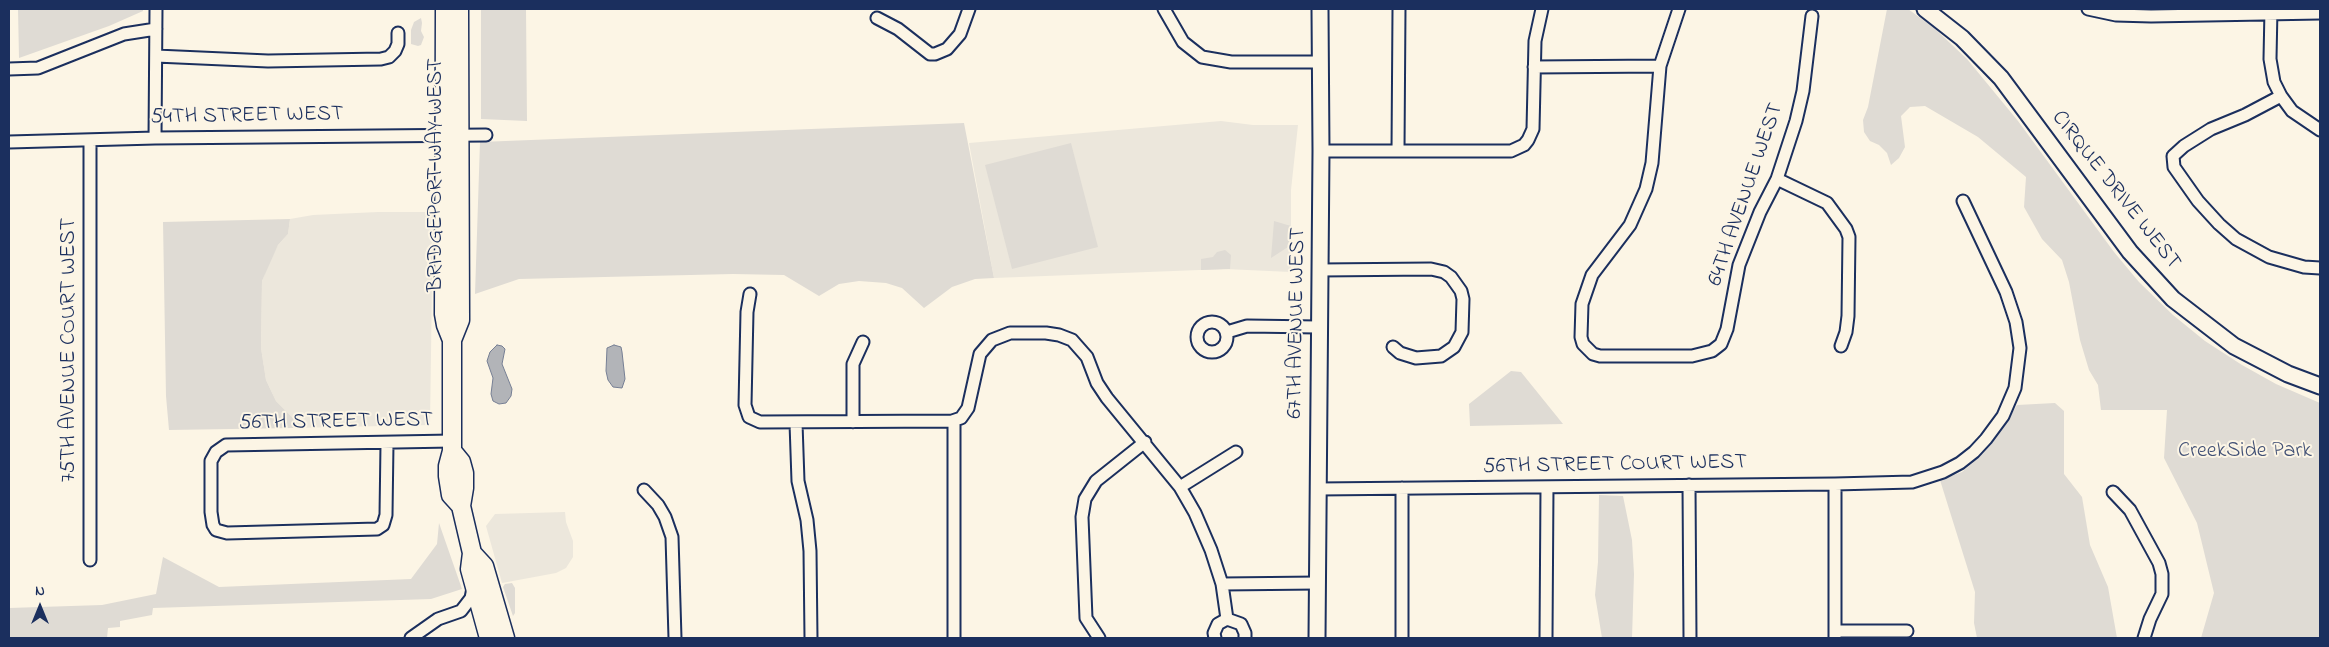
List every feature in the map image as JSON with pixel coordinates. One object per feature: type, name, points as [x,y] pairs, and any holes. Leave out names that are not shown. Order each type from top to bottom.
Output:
[{"type":"main road","name":"BRIDGEPORT WAY WEST","points":[[445,9],[453,134],[460,320],[452,340],[452,446],[464,472],[461,506],[472,553],[470,569],[490,635]]},
{"type":"main road","name":"BRIDGEPORT WAY WEST","points":[[453,134],[459,9]]},
{"type":"main road","name":"67TH AVENUE WEST","points":[[1317,638],[1318,327],[1321,150],[1320,9]]},
{"type":"main road","name":"CIRQUE DRIVE WEST","points":[[1924,9],[1962,38],[2001,78],[2130,252],[2174,299],[2234,346],[2288,374],[2320,386]]},
{"type":"main road","name":"CIRQUE DRIVE WEST","points":[[1938,9],[1966,31],[2005,71],[2133,244],[2177,292],[2237,338],[2291,366],[2320,377]]},
{"type":"main road","name":"BRIDGEPORT WAY WEST","points":[[472,553],[484,566],[505,638]]},
{"type":"street","points":[[155,138],[156,9]]},
{"type":"street","points":[[877,18],[898,29],[924,51],[935,54],[947,49],[960,34],[969,9]]},
{"type":"street","points":[[1164,9],[1183,42],[1194,53],[1202,57],[1225,61],[1320,62]]},
{"type":"street","points":[[1398,150],[1399,9]]},
{"type":"street","points":[[1321,150],[1510,151],[1524,145],[1532,135],[1533,129],[1536,30],[1542,9]]},
{"type":"street","points":[[1534,67],[1660,66],[1679,9]]},
{"type":"street","points":[[2088,9],[2116,15],[2271,11],[2320,13]]},
{"type":"street","points":[[2271,11],[2271,70],[2281,96],[2292,111],[2320,130]]},
{"type":"street","name":"64TH AVENUE WEST","points":[[1660,66],[1652,163],[1646,189],[1630,225],[1600,262],[1586,289],[1582,304],[1580,337],[1585,348],[1593,354],[1600,356],[1692,356],[1712,351],[1721,344],[1725,336],[1739,265],[1760,212],[1776,180],[1788,147],[1803,91],[1812,16]]},
{"type":"street","points":[[9,70],[38,68],[124,34],[156,29]]},
{"type":"street","points":[[156,56],[268,61],[381,59],[389,57],[395,51],[398,33]]},
{"type":"street","points":[[2281,96],[2245,116],[2211,129],[2184,146],[2173,159],[2174,167],[2198,201],[2219,224],[2236,238],[2269,257],[2304,267],[2320,268]]},
{"type":"street","name":"54TH STREET WEST","points":[[9,142],[155,138],[486,135]]},
{"type":"street","name":"75TH AVENUE COURT WEST","points":[[90,140],[90,560]]},
{"type":"street","points":[[1776,180],[1827,203],[1839,218],[1849,237],[1848,324],[1840,346]]},
{"type":"street","name":"56TH STREET COURT WEST","points":[[1318,489],[1912,482],[1943,472],[1960,463],[1974,452],[2003,416],[2015,388],[2020,348],[2016,322],[2006,292],[1963,201]]},
{"type":"street","points":[[1320,270],[1431,269],[1444,272],[1457,283],[1463,299],[1462,332],[1454,347],[1441,356],[1416,358],[1400,353],[1393,347]]},
{"type":"street","points":[[750,294],[747,312],[745,402],[747,413],[751,418],[766,423],[935,423],[954,421],[964,415],[968,408],[980,354],[988,343],[1005,334],[1053,333],[1068,338],[1080,347],[1087,357],[1097,383],[1122,419],[1145,442],[1180,487],[1203,531],[1222,584],[1227,619]]},
{"type":"street","points":[[1226,332],[1247,326],[1318,327]]},
{"type":"street","points":[[853,422],[853,364],[863,342]]},
{"type":"street","points":[[954,421],[954,638]]},
{"type":"street","points":[[796,423],[798,481],[808,525],[811,638]]},
{"type":"street","points":[[1099,638],[1086,618],[1082,518],[1085,499],[1096,481],[1145,442]]},
{"type":"street","name":"56TH STREET WEST","points":[[387,444],[386,512],[384,523],[380,528],[369,531],[232,533],[216,530],[211,517],[210,467],[212,458],[220,448],[238,443],[387,444],[452,446]]},
{"type":"street","points":[[1180,487],[1236,452]]},
{"type":"street","points":[[1835,484],[1835,635],[1908,631]]},
{"type":"street","points":[[1690,486],[1690,638]]},
{"type":"street","points":[[1546,487],[1546,638]]},
{"type":"street","points":[[1402,488],[1402,638]]},
{"type":"street","points":[[644,490],[658,504],[670,528],[675,638]]},
{"type":"street","points":[[2113,492],[2130,510],[2159,563],[2162,574],[2162,594],[2150,619],[2144,638]]},
{"type":"street","points":[[411,638],[438,619],[458,612],[471,598],[473,581]]},
{"type":"street","points":[[1222,584],[1318,583]]},
{"type":"street","points":[[458,612],[478,619],[490,635]]},
{"type":"street","points":[[1215,638],[1218,624],[1227,619],[1241,624],[1245,638]]},
{"type":"shaded area","points":[[1221,121],[1253,125],[1298,125],[1291,190],[1291,272],[1225,269],[994,278],[969,143]]},
{"type":"shaded area","points":[[433,212],[430,425],[293,428],[294,419],[276,401],[266,380],[261,348],[262,281],[270,260],[278,245],[288,234],[290,219],[313,215]]},
{"type":"shaded area","points":[[497,345],[505,349],[502,364],[512,389],[511,396],[506,403],[499,404],[493,401],[491,394],[493,378],[487,361],[490,352]]},
{"type":"shaded area","points":[[614,345],[621,347],[622,352],[625,379],[622,388],[613,387],[608,380],[606,371],[607,348]]},
{"type":"shaded area","points":[[565,512],[566,522],[573,541],[573,557],[566,568],[556,573],[502,583],[486,526],[495,514]]},
{"type":"green space","points":[[18,9],[143,9],[143,11],[109,26],[19,58]]},
{"type":"green space","points":[[481,9],[526,9],[527,121],[481,119]]},
{"type":"green space","name":"CreekSide Park","points":[[1887,9],[1908,9],[1934,28],[1967,59],[2018,121],[2114,252],[2139,282],[2173,315],[2205,341],[2242,365],[2276,384],[2320,403],[2320,638],[2201,638],[2214,593],[2197,523],[2164,458],[2167,410],[2101,410],[2098,385],[2089,370],[2080,340],[2069,282],[2062,260],[2042,239],[2024,207],[2026,177],[1978,137],[1925,106],[1910,107],[1901,116],[1905,147],[1899,158],[1891,165],[1887,153],[1879,145],[1870,141],[1864,132],[1863,120],[1868,107]]},
{"type":"green space","points":[[421,18],[421,31],[424,37],[421,45],[418,46],[411,44],[411,30],[414,22]]},
{"type":"green space","points":[[964,123],[994,278],[975,279],[952,287],[924,308],[902,288],[886,283],[859,281],[839,284],[819,296],[784,275],[733,274],[519,279],[475,294],[480,142]]},
{"type":"green space","points":[[1071,143],[1098,247],[1012,269],[985,165]]},
{"type":"green space","points":[[290,219],[288,234],[278,245],[262,281],[261,348],[266,380],[276,401],[294,419],[293,428],[169,430],[166,396],[163,222]]},
{"type":"green space","points":[[1274,221],[1291,226],[1291,245],[1271,258]]},
{"type":"green space","points":[[1225,250],[1231,255],[1230,269],[1201,270],[1201,259],[1213,257],[1217,252]]},
{"type":"green space","points":[[1511,371],[1521,372],[1563,424],[1470,426],[1469,404]]},
{"type":"green space","points":[[2055,403],[2064,411],[2064,474],[2082,497],[2090,545],[2108,587],[2117,638],[1977,638],[1974,623],[1975,592],[1940,480],[1962,472],[1976,460],[1992,443],[2017,405]]},
{"type":"green space","points":[[1599,495],[1623,496],[1632,540],[1634,574],[1632,638],[1602,638],[1595,595],[1598,562]]},
{"type":"green space","points":[[439,523],[462,589],[431,599],[153,608],[152,615],[120,621],[120,627],[108,628],[107,638],[9,638],[9,608],[102,605],[156,594],[163,557],[219,587],[411,579],[437,544]]},
{"type":"green space","points":[[512,583],[515,588],[515,613],[513,616],[503,587],[505,584]]}]
